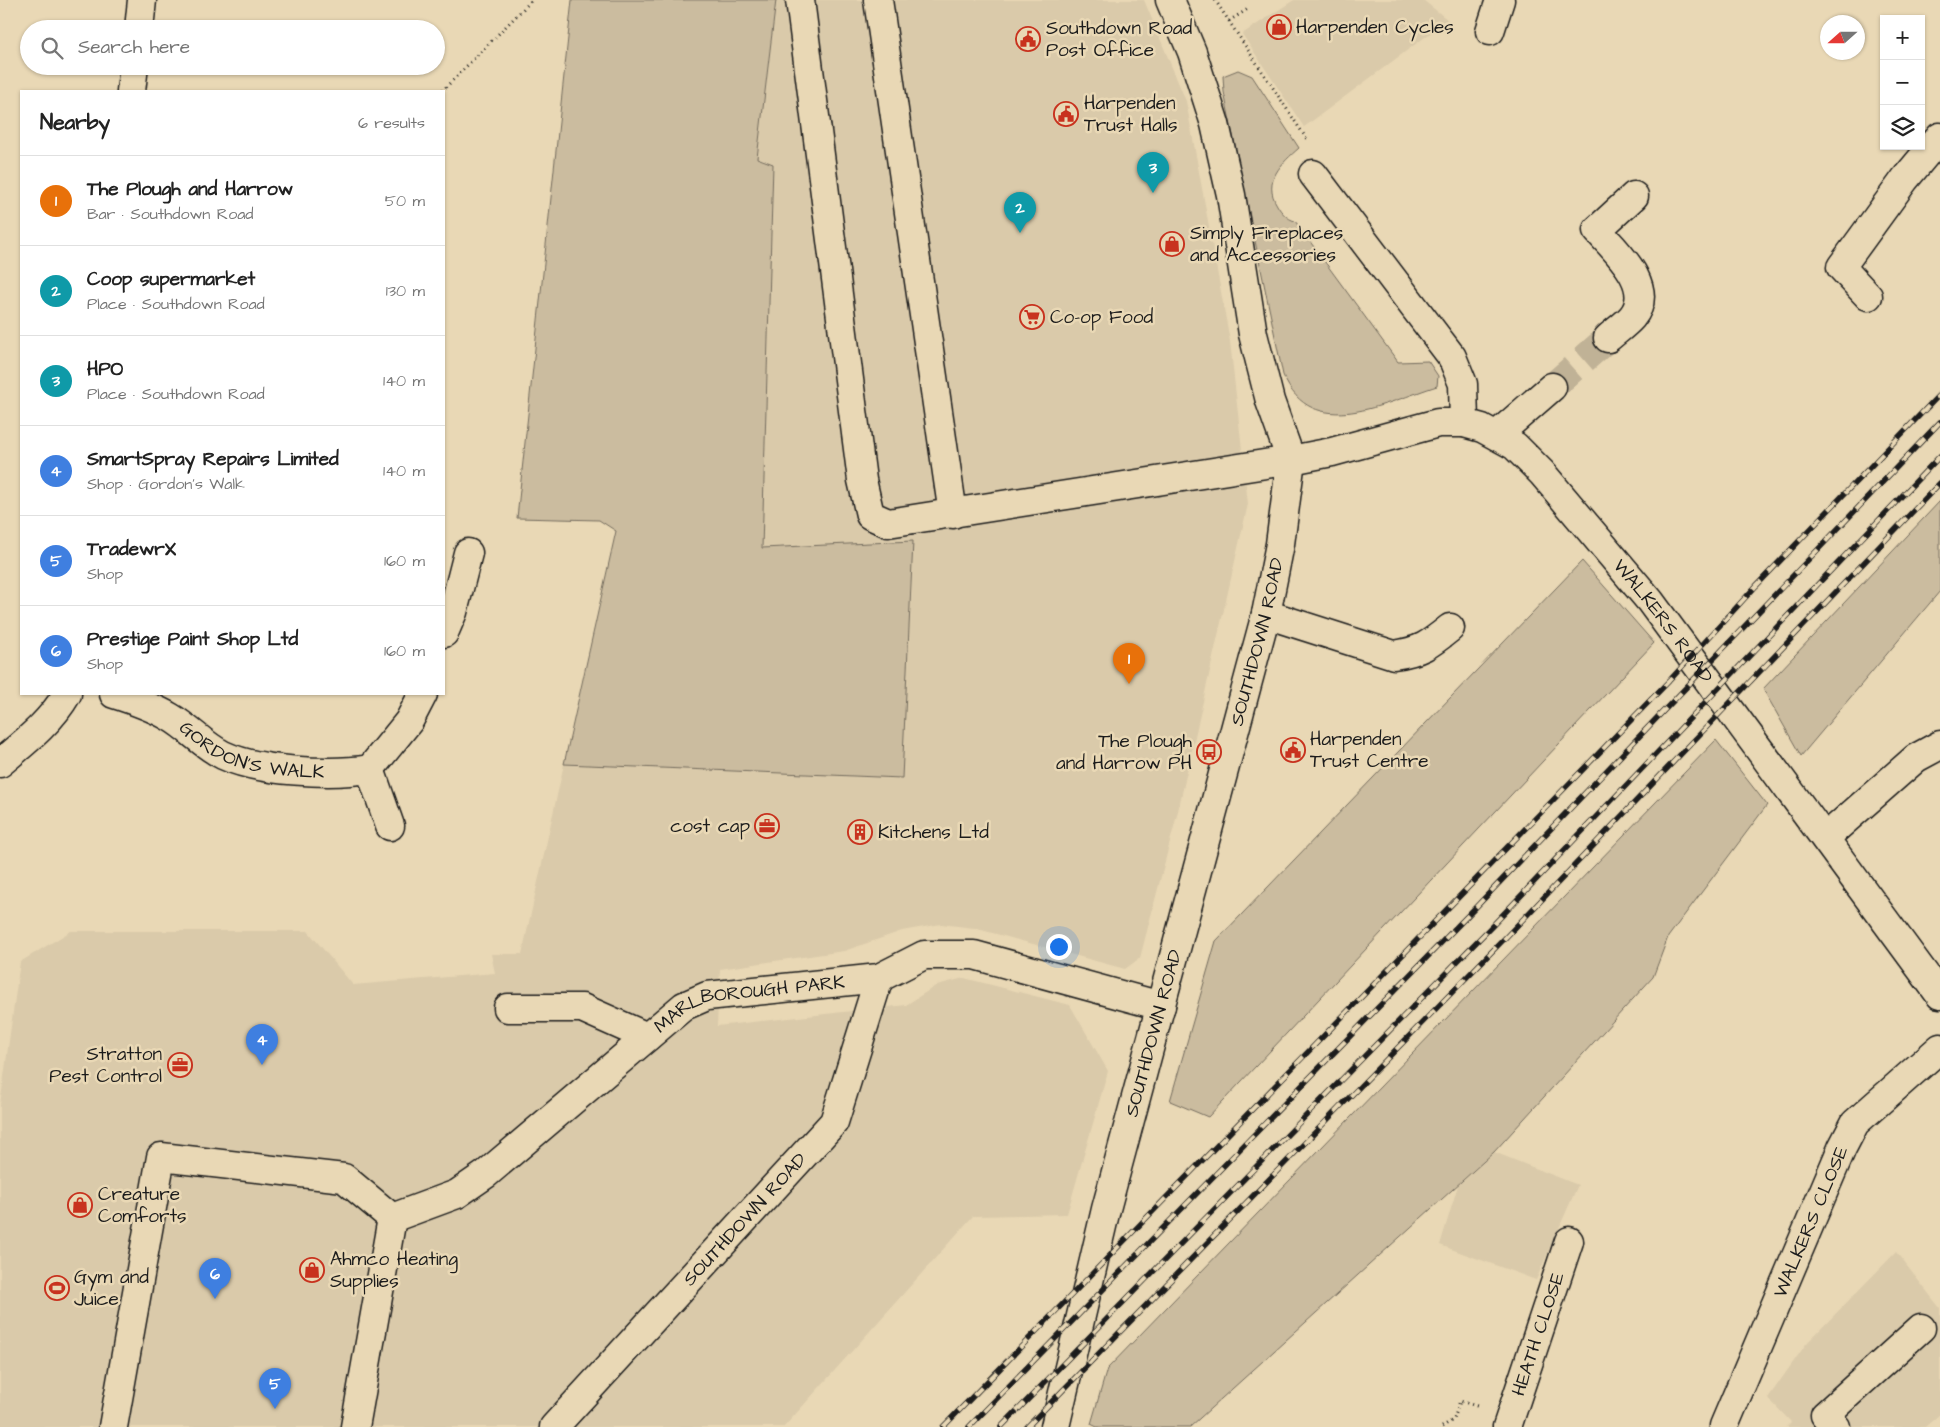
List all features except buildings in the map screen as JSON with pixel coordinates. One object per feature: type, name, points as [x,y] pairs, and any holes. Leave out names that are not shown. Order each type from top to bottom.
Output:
[{"type":"street","points":[[140,20],[142,0]]},
{"type":"street","name":"WALKERS ROAD","points":[[800,0],[861,470],[870,515],[888,523],[1291,460],[1332,452],[1438,423],[1464,423],[1497,435],[1515,446],[1542,473],[1650,601],[1940,995]]},
{"type":"street","points":[[878,0],[953,514]]},
{"type":"street","name":"SOUTHDOWN ROAD","points":[[1055,1427],[1106,1209],[1266,614],[1280,544],[1291,460],[1270,401],[1252,334],[1231,195],[1215,124],[1192,52],[1170,0]]},
{"type":"street","points":[[1490,31],[1500,0]]},
{"type":"street","points":[[132,90],[133,75]]},
{"type":"street","points":[[1868,296],[1841,267],[1905,179],[1940,137]]},
{"type":"street","points":[[1312,174],[1452,357],[1463,384],[1464,423]]},
{"type":"street","points":[[1608,338],[1632,316],[1638,305],[1638,290],[1631,270],[1597,230],[1634,196]]},
{"type":"street","points":[[1497,435],[1552,387]]},
{"type":"street","points":[[445,631],[453,612],[468,553]]},
{"type":"street","points":[[1266,614],[1394,655],[1415,652],[1431,643],[1450,628]]},
{"type":"street","points":[[0,762],[40,729],[59,708],[66,695]]},
{"type":"street","name":"GORDON'S WALK","points":[[116,695],[172,718],[200,742],[223,755],[253,766],[346,772],[370,769]]},
{"type":"street","points":[[390,826],[370,769],[409,721],[422,695]]},
{"type":"street","points":[[1825,838],[1916,758],[1940,745]]},
{"type":"street","name":"MARLBOROUGH PARK","points":[[392,1218],[457,1194],[486,1174],[684,1006],[707,996],[880,978],[924,955],[974,955],[1161,1006]]},
{"type":"street","name":"SOUTHDOWN ROAD","points":[[554,1427],[834,1122],[880,978]]},
{"type":"street","points":[[508,1008],[582,1008],[647,1037]]},
{"type":"street","name":"WALKERS CLOSE","points":[[1724,1426],[1842,1148],[1855,1123],[1940,1048]]},
{"type":"street","points":[[113,1427],[161,1157],[344,1178],[392,1218],[355,1427]]},
{"type":"street","name":"HEATH CLOSE","points":[[1509,1422],[1568,1241]]},
{"type":"street","points":[[1836,1427],[1824,1415],[1921,1328]]},
{"type":"path","points":[[443,90],[532,0]]},
{"type":"path","points":[[1214,0],[1310,144]]},
{"type":"path","points":[[1229,21],[1248,9]]},
{"type":"path","points":[[1442,1427],[1454,1419],[1460,1401],[1509,1422]]},
{"type":"shaded area","points":[[572,0],[776,0],[757,158],[773,164],[762,548],[913,541],[902,778],[564,764],[616,531],[599,520],[517,518]]},
{"type":"shaded area","points":[[776,0],[1144,0],[1186,101],[1230,341],[1248,504],[1178,811],[1140,958],[1125,969],[974,928],[941,924],[902,931],[844,951],[720,969],[717,1026],[906,1005],[937,985],[964,978],[1070,1005],[1108,1071],[1067,1214],[973,1216],[784,1427],[0,1427],[0,1105],[20,962],[71,931],[308,931],[353,985],[495,973],[491,954],[522,954],[564,764],[902,778],[762,548],[773,164],[757,158]]},
{"type":"shaded area","points":[[1294,0],[1423,0],[1448,20],[1304,127],[1242,34]]},
{"type":"shaded area","points":[[1238,70],[1252,76],[1299,148],[1281,166],[1273,180],[1273,196],[1282,213],[1295,221],[1398,362],[1428,361],[1438,376],[1437,386],[1395,401],[1352,412],[1331,413],[1312,408],[1296,396],[1283,375],[1224,92],[1223,76]]},
{"type":"shaded area","points":[[1940,501],[1940,591],[1801,756],[1763,689]]},
{"type":"shaded area","points":[[1582,561],[1654,643],[1208,1117],[1170,1101],[1216,941]]},
{"type":"shaded area","points":[[1716,740],[1767,805],[1668,937],[1653,977],[1494,1152],[1190,1427],[1097,1427],[1091,1424],[1107,1369]]},
{"type":"shaded area","points":[[1494,1152],[1578,1185],[1536,1280],[1440,1245],[1458,1185]]},
{"type":"shaded area","points":[[1896,1252],[1940,1308],[1940,1414],[1925,1427],[1786,1427],[1791,1422],[1768,1398],[1806,1344]]},
{"type":"tunnel","points":[[1552,387],[1608,338]]},
{"type":"railway","points":[[943,1427],[1669,681],[1756,586],[1940,394]]},
{"type":"railway","points":[[969,1427],[1476,907],[1940,422]]},
{"type":"railway","points":[[1001,1427],[1494,924],[1940,456]]},
{"type":"railway","points":[[1027,1427],[1507,936],[1940,483]]},
{"type":"place","name":"Harpenden Cycles","points":[[1279,27]]},
{"type":"place","name":"Southdown Road Post Office","points":[[1028,39]]},
{"type":"place","name":"Harpenden Trust Halls","points":[[1066,114]]},
{"type":"place","name":"HPO","points":[[1153,193]]},
{"type":"place","name":"Coop supermarket","points":[[1020,233]]},
{"type":"place","name":"Simply Fireplaces and Accessories","points":[[1172,244]]},
{"type":"place","name":"Co-op Food","points":[[1032,317]]},
{"type":"place","name":"The Plough and Harrow","points":[[1129,684]]},
{"type":"place","name":"Harpenden Trust Centre","points":[[1293,750]]},
{"type":"place","name":"The Plough and Harrow PH","points":[[1209,752]]},
{"type":"place","name":"cost cap","points":[[767,826]]},
{"type":"place","name":"Kitchens Ltd","points":[[860,832]]},
{"type":"place","name":"Stratton Pest Control","points":[[180,1065]]},
{"type":"place","name":"SmartSpray Repairs Limited","points":[[262,1065]]},
{"type":"place","name":"Creature Comforts","points":[[80,1205]]},
{"type":"place","name":"Ahmco Heating Supplies","points":[[312,1270]]},
{"type":"place","name":"Gym and Juice","points":[[57,1288]]},
{"type":"place","name":"Prestige Paint Shop Ltd","points":[[215,1299]]},
{"type":"place","name":"TradewrX","points":[[275,1409]]}]
